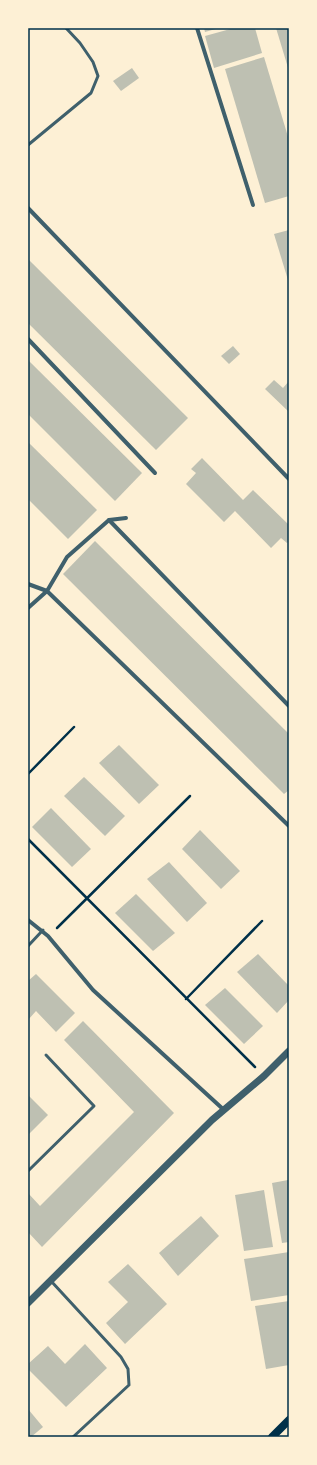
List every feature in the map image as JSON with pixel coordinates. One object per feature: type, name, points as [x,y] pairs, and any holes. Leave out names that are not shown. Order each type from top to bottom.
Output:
[{"type":"main road","points":[[272,1437],[289,1420]]},
{"type":"street","points":[[197,28],[253,205]]},
{"type":"street","points":[[28,208],[289,479]]},
{"type":"street","points":[[28,339],[155,473]]},
{"type":"street","points":[[28,608],[47,591],[67,557],[109,520],[126,518]]},
{"type":"street","points":[[109,520],[289,706]]},
{"type":"street","points":[[28,584],[47,591],[289,826]]},
{"type":"street","points":[[28,920],[43,930],[93,990],[224,1111]]},
{"type":"street","points":[[28,1302],[51,1281],[212,1120],[264,1076],[289,1051]]},
{"type":"lane","points":[[28,145],[91,93],[98,76],[94,62],[80,43],[66,28]]},
{"type":"lane","points":[[28,946],[43,930]]},
{"type":"lane","points":[[28,1171],[94,1106],[46,1055]]},
{"type":"lane","points":[[51,1281],[121,1356],[128,1369],[129,1385],[73,1437]]},
{"type":"path","points":[[28,774],[74,727]]},
{"type":"path","points":[[48,936],[190,796]]},
{"type":"path","points":[[28,839],[264,1076]]},
{"type":"path","points":[[186,999],[262,921]]},
{"type":"building","points":[[204,28],[219,28],[205,32]]},
{"type":"building","points":[[234,28],[255,28],[262,53],[214,68],[205,36]]},
{"type":"building","points":[[276,28],[289,28],[289,71]]},
{"type":"building","points":[[264,57],[289,140],[289,196],[265,203],[225,69]]},
{"type":"building","points":[[132,68],[139,78],[121,91],[113,81]]},
{"type":"building","points":[[289,230],[289,280],[288,280],[274,234]]},
{"type":"building","points":[[28,259],[188,418],[156,450],[28,323]]},
{"type":"building","points":[[233,346],[240,354],[229,364],[221,356]]},
{"type":"building","points":[[28,360],[142,473],[115,501],[28,414]]},
{"type":"building","points":[[274,380],[283,388],[289,381],[289,412],[265,389]]},
{"type":"building","points":[[28,442],[97,510],[68,539],[28,499]]},
{"type":"building","points":[[202,458],[243,500],[253,490],[289,525],[289,541],[287,543],[281,538],[271,548],[235,511],[224,522],[186,484],[196,473],[191,469]]},
{"type":"building","points":[[95,541],[289,734],[289,790],[284,794],[63,574]]},
{"type":"building","points":[[119,745],[159,785],[139,804],[99,763]]},
{"type":"building","points":[[84,777],[125,816],[105,836],[64,796]]},
{"type":"building","points":[[51,808],[91,849],[72,867],[32,827]]},
{"type":"building","points":[[200,830],[240,871],[221,889],[182,849]]},
{"type":"building","points":[[169,862],[207,903],[187,922],[147,879]]},
{"type":"building","points":[[136,894],[175,933],[153,951],[115,913]]},
{"type":"building","points":[[258,954],[289,986],[289,1000],[277,1013],[237,972]]},
{"type":"building","points":[[36,974],[75,1013],[56,1032],[36,1011],[28,1020],[28,981]]},
{"type":"building","points":[[225,988],[263,1026],[244,1044],[205,1005]]},
{"type":"building","points":[[83,1021],[174,1113],[42,1247],[28,1232],[28,1193],[40,1206],[134,1112],[64,1040]]},
{"type":"building","points":[[28,1095],[48,1115],[28,1135]]},
{"type":"building","points":[[288,1180],[289,1242],[282,1243],[272,1183]]},
{"type":"building","points":[[264,1190],[273,1247],[244,1251],[235,1195]]},
{"type":"building","points":[[201,1216],[219,1236],[178,1276],[159,1253]]},
{"type":"building","points":[[289,1252],[289,1295],[251,1301],[244,1259]]},
{"type":"building","points":[[128,1264],[167,1304],[125,1344],[106,1323],[128,1302],[108,1282]]},
{"type":"building","points":[[289,1301],[289,1365],[266,1369],[255,1306]]},
{"type":"building","points":[[85,1344],[107,1368],[66,1407],[28,1369],[28,1364],[48,1346],[65,1364]]},
{"type":"building","points":[[28,1409],[43,1427],[31,1437],[28,1437]]}]
